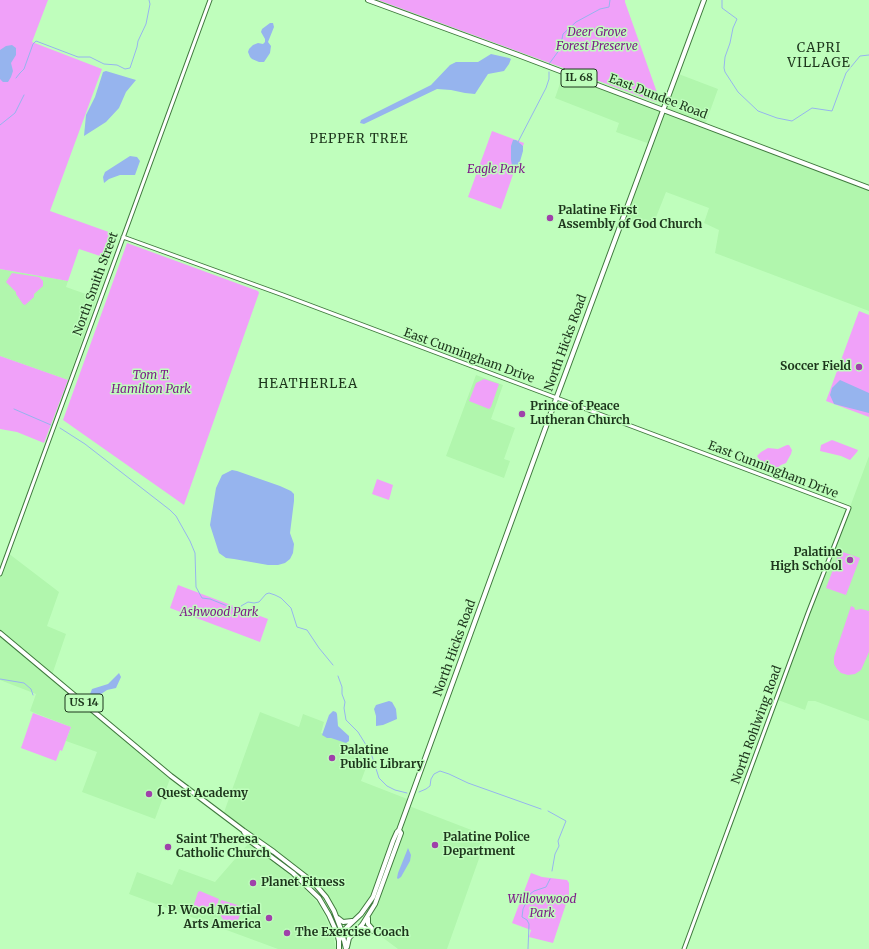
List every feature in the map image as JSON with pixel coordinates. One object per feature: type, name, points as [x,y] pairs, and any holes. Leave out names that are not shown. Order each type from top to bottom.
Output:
[{"type":"main road","name":"North Hicks Road","points":[[342,932],[369,905],[393,841],[399,830],[556,398],[704,0]]},
{"type":"main road","name":"East Dundee Road","points":[[370,1],[663,109],[869,188]]},
{"type":"main road","name":"US 14","points":[[0,633],[171,776],[314,883],[326,897],[337,918],[346,949]]},
{"type":"main road","name":"North Hicks Road","points":[[346,949],[347,941],[368,916],[379,893],[401,834],[399,830]]},
{"type":"main road","name":"US 14","points":[[244,831],[250,841],[290,871],[314,892],[326,909],[339,941],[339,949]]},
{"type":"main road","points":[[378,883],[379,893]]},
{"type":"main road","points":[[326,909],[330,912],[337,927],[342,932],[350,934],[365,928],[374,931],[368,924],[368,916]]},
{"type":"main road","points":[[337,918],[343,922],[356,919]]},
{"type":"main road","points":[[339,941],[342,932]]},
{"type":"street","name":"North Smith Street","points":[[0,574],[210,0]]},
{"type":"street","name":"East Cunningham Drive","points":[[123,237],[848,508]]},
{"type":"street","name":"North Rohlwing Road","points":[[684,949],[848,508]]},
{"type":"shaded area","points":[[564,72],[663,109],[676,73],[718,89],[705,125],[869,188],[869,311],[715,253],[719,230],[704,223],[709,208],[666,192],[651,230],[623,219],[650,144],[616,132],[619,123],[555,98]]},
{"type":"shaded area","points":[[0,269],[68,281],[66,287],[97,298],[68,380],[0,356]]},
{"type":"shaded area","points":[[476,375],[503,385],[491,419],[515,428],[504,459],[510,461],[504,478],[446,456]]},
{"type":"shaded area","name":"Palatine High School","points":[[869,456],[869,721],[815,701],[808,701],[805,710],[778,700]]},
{"type":"shaded area","points":[[8,553],[59,592],[47,626],[66,634],[52,675],[171,776],[155,819],[82,792],[97,752],[66,741],[71,727],[30,711],[36,694],[0,680],[0,574]]},
{"type":"shaded area","points":[[260,712],[299,727],[303,714],[324,722],[321,733],[358,747],[367,765],[361,781],[410,800],[409,806],[487,836],[447,949],[398,949],[374,931],[367,920],[400,837],[399,830],[373,897],[356,919],[340,921],[314,883],[223,815]]},
{"type":"shaded area","points":[[248,844],[293,877],[318,903],[333,935],[336,949],[278,949],[129,894],[137,872],[172,885],[179,869],[215,882]]},
{"type":"green space","points":[[0,0],[48,0],[32,42],[102,69],[50,211],[117,235],[109,259],[79,249],[68,281],[0,269]]},
{"type":"green space","name":"Deer Grove Forest Preserve","points":[[378,0],[625,0],[660,101],[656,102]]},
{"type":"green space","name":"Eagle Park","points":[[492,131],[524,143],[501,209],[468,197]]},
{"type":"green space","name":"Tom T. Hamilton Park","points":[[127,243],[258,291],[259,293],[184,505],[63,420]]},
{"type":"green space","points":[[12,273],[39,277],[43,281],[43,286],[25,305],[16,292],[6,282]]},
{"type":"green space","points":[[859,311],[869,315],[869,417],[826,401]]},
{"type":"green space","points":[[0,356],[68,380],[44,443],[17,432],[0,429]]},
{"type":"green space","points":[[484,379],[499,384],[489,409],[469,401],[476,383]]},
{"type":"green space","points":[[832,440],[858,450],[850,460],[841,456],[820,451],[821,445]]},
{"type":"green space","points":[[789,445],[792,450],[786,463],[772,472],[765,468],[757,456],[768,448],[778,449]]},
{"type":"green space","points":[[377,479],[393,485],[389,500],[372,494]]},
{"type":"green space","points":[[840,551],[860,558],[846,595],[826,588]]},
{"type":"green space","name":"Ashwood Park","points":[[178,585],[268,619],[260,642],[170,608]]},
{"type":"green space","points":[[851,606],[856,610],[861,609],[869,611],[869,652],[861,670],[855,674],[848,675],[841,673],[837,669],[834,664],[834,657]]},
{"type":"green space","points":[[33,713],[71,727],[62,751],[60,750],[56,761],[21,748]]},
{"type":"green space","name":"Willowwood Park","points":[[531,873],[542,877],[567,880],[569,883],[569,895],[553,943],[529,937],[531,930],[512,923]]},
{"type":"green space","points":[[200,891],[219,899],[217,905],[206,913],[192,910],[198,892]]},
{"type":"green space","points":[[221,900],[241,906],[242,909],[236,926],[224,921],[221,916],[219,909]]},
{"type":"water","points":[[270,23],[273,23],[274,27],[268,42],[271,46],[270,53],[264,62],[259,62],[252,59],[248,52],[253,45],[258,43],[263,44],[265,42],[261,32],[262,29]]},
{"type":"water","points":[[12,45],[16,48],[16,55],[11,63],[13,71],[8,82],[3,82],[0,79],[0,50],[6,46]]},
{"type":"water","points":[[491,54],[511,59],[504,71],[488,74],[475,94],[437,89],[364,124],[360,123],[361,120],[431,85],[450,65],[456,62],[478,62]]},
{"type":"water","points":[[106,71],[136,80],[126,92],[119,108],[106,122],[84,136],[86,115],[95,97],[103,72]]},
{"type":"water","points":[[513,140],[516,140],[523,146],[523,151],[516,172],[513,171],[511,160],[511,146]]},
{"type":"water","points":[[130,156],[137,157],[140,161],[135,175],[120,175],[109,179],[104,183],[103,177],[105,172]]},
{"type":"water","points":[[840,380],[869,393],[869,413],[834,404],[830,395],[832,388]]},
{"type":"water","points":[[232,470],[280,486],[294,494],[290,533],[294,544],[293,553],[290,559],[285,563],[268,565],[226,558],[219,553],[210,525],[216,488],[222,475]]},
{"type":"water","points":[[119,673],[121,677],[116,688],[107,690],[92,700],[89,697],[92,689],[108,684]]},
{"type":"water","points":[[389,701],[392,702],[396,709],[397,719],[383,725],[376,726],[374,709],[376,705]]},
{"type":"water","points":[[333,711],[337,714],[338,726],[349,736],[349,741],[346,743],[327,738],[322,735],[329,715]]},
{"type":"water","points":[[408,848],[411,855],[410,861],[401,877],[398,879],[398,873]]},
{"type":"waterway","points":[[16,78],[24,69],[33,44],[36,41],[78,57],[90,57],[104,64],[117,65],[125,69],[130,68],[138,41],[146,24],[150,4],[149,0]]},
{"type":"waterway","points":[[549,64],[560,49],[563,34],[576,22],[600,9],[609,7],[610,0]]},
{"type":"waterway","points":[[722,0],[722,8],[737,19],[725,57],[725,72],[738,92],[758,111],[777,118],[792,121],[812,108],[832,111],[846,73],[860,56],[869,55]]},
{"type":"waterway","points":[[518,142],[546,88],[549,79],[549,72]]},
{"type":"waterway","points":[[0,125],[15,113],[24,95]]},
{"type":"waterway","points":[[14,409],[51,425]]},
{"type":"waterway","points":[[60,428],[85,444],[176,516],[195,553],[196,587],[202,598],[210,599],[235,609],[239,609],[248,602],[259,602],[266,594],[269,593],[281,598],[291,608],[297,627],[307,630],[333,665]]},
{"type":"waterway","points":[[338,676],[345,702],[344,708],[346,720],[358,732],[371,753],[379,778],[387,786],[407,793]]},
{"type":"waterway","points":[[0,679],[24,683],[31,689],[33,695]]},
{"type":"waterway","points":[[419,792],[430,786],[431,779],[434,774],[440,771],[468,783],[541,809]]},
{"type":"waterway","points":[[548,811],[566,821],[558,841],[559,846],[555,854],[552,871]]},
{"type":"waterway","points":[[528,949],[529,924],[527,920],[522,917],[523,909],[530,894],[546,887],[550,879]]},
{"type":"place","name":"Palatine First Assembly of God Church","points":[[550,218]]},
{"type":"place","name":"Soccer Field","points":[[859,367]]},
{"type":"place","name":"Prince of Peace Lutheran Church","points":[[522,414]]},
{"type":"place","name":"Palatine High School","points":[[850,560]]},
{"type":"place","name":"Palatine Public Library","points":[[332,758]]},
{"type":"place","name":"Quest Academy","points":[[149,794]]},
{"type":"place","name":"Palatine Police Department","points":[[435,845]]},
{"type":"place","name":"Saint Theresa Catholic Church","points":[[168,847]]},
{"type":"place","name":"Planet Fitness","points":[[253,883]]},
{"type":"place","name":"J. P. Wood Martial Arts America","points":[[269,918]]},
{"type":"place","name":"The Exercise Coach","points":[[287,933]]},
{"type":"district","name":"CAPRI VILLAGE","points":[[819,56]]},
{"type":"district","name":"PEPPER TREE","points":[[359,139]]},
{"type":"district","name":"HEATHERLEA","points":[[308,384]]}]
